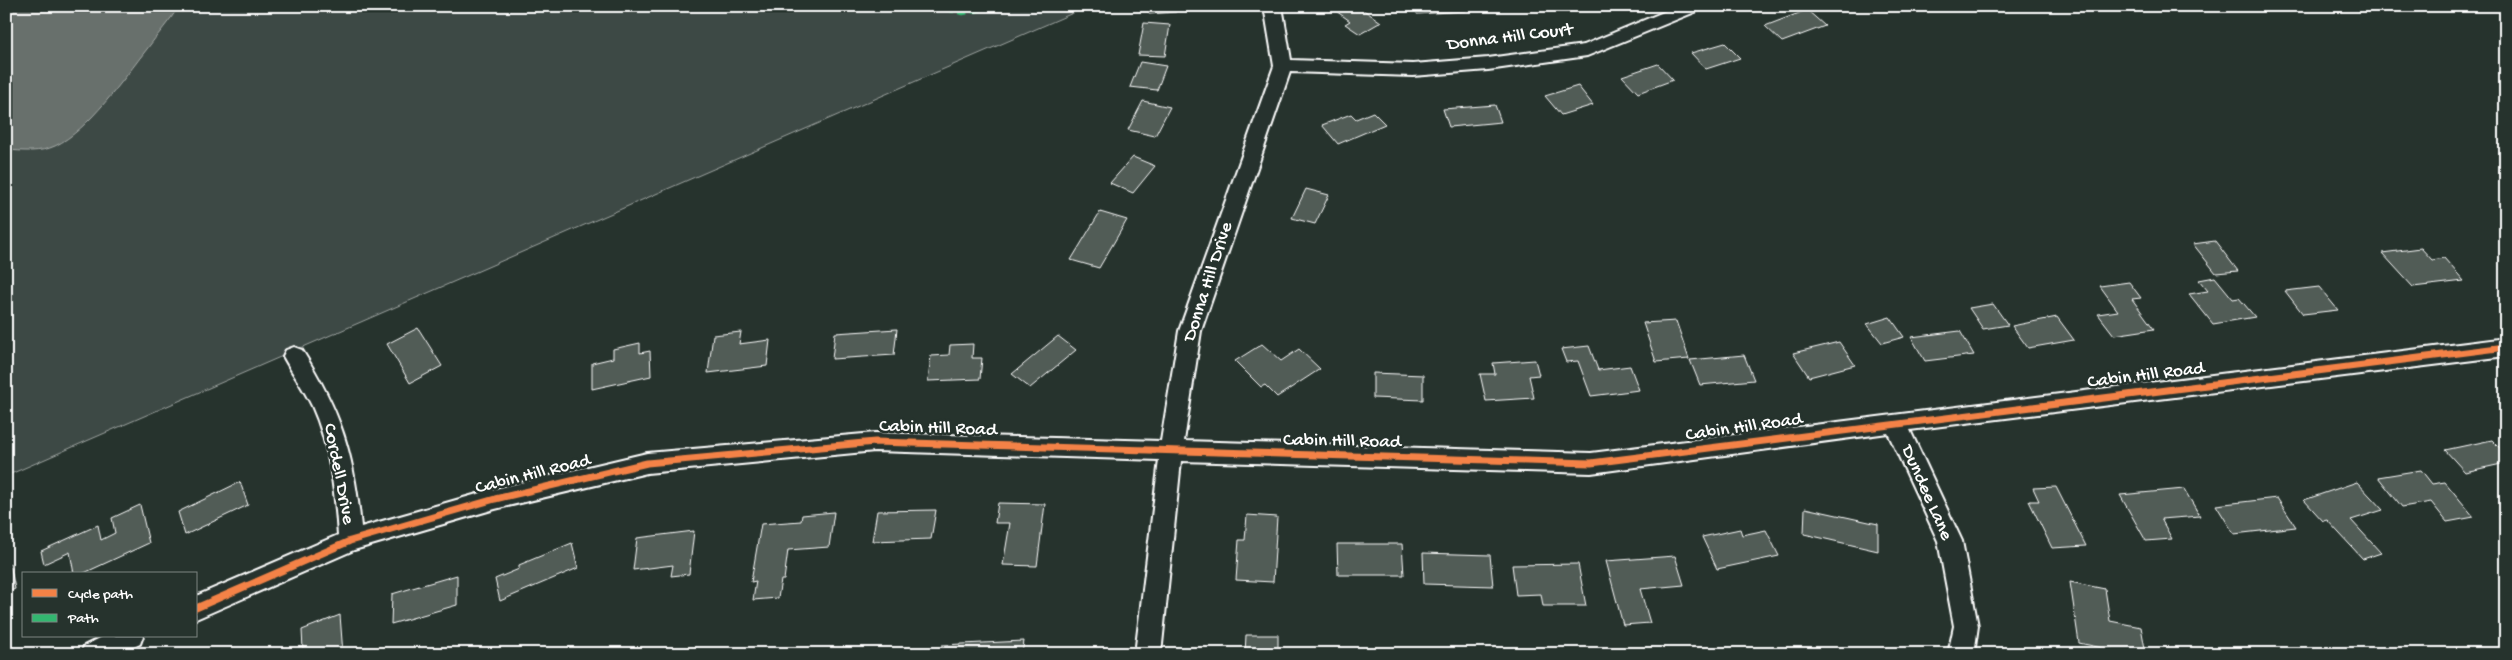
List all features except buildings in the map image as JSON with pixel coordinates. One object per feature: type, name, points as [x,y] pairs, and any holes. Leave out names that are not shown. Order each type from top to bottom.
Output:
[{"type":"street","name":"Donna Hill Drive","points":[[1148,654],[1171,452],[1190,331],[1283,66],[1273,6]]},
{"type":"street","name":"Donna Hill Court","points":[[1283,66],[1413,70],[1488,64],[1587,50],[1694,6]]},
{"type":"street","name":"Cabin Hill Road","points":[[198,607],[350,541],[495,499],[647,463],[874,442],[1591,463],[1895,422],[2506,347]]},
{"type":"street","name":"Cordell Drive","points":[[294,356],[325,411],[336,441],[347,503],[350,541]]},
{"type":"street","name":"Dundee Lane","points":[[1895,422],[1950,542],[1966,626],[1961,654]]},
{"type":"street","points":[[93,654],[127,638]]},
{"type":"shaded area","points":[[6,6],[1089,6],[6,476]]},
{"type":"shaded area","points":[[6,6],[179,6],[168,23],[93,116],[68,138],[55,146],[37,151],[25,151],[6,150]]},
{"type":"marked path","points":[[932,6],[963,13],[999,6]]},
{"type":"cycle path","points":[[198,607],[350,541],[495,499],[647,463],[875,442],[1591,463],[2506,347]]}]
